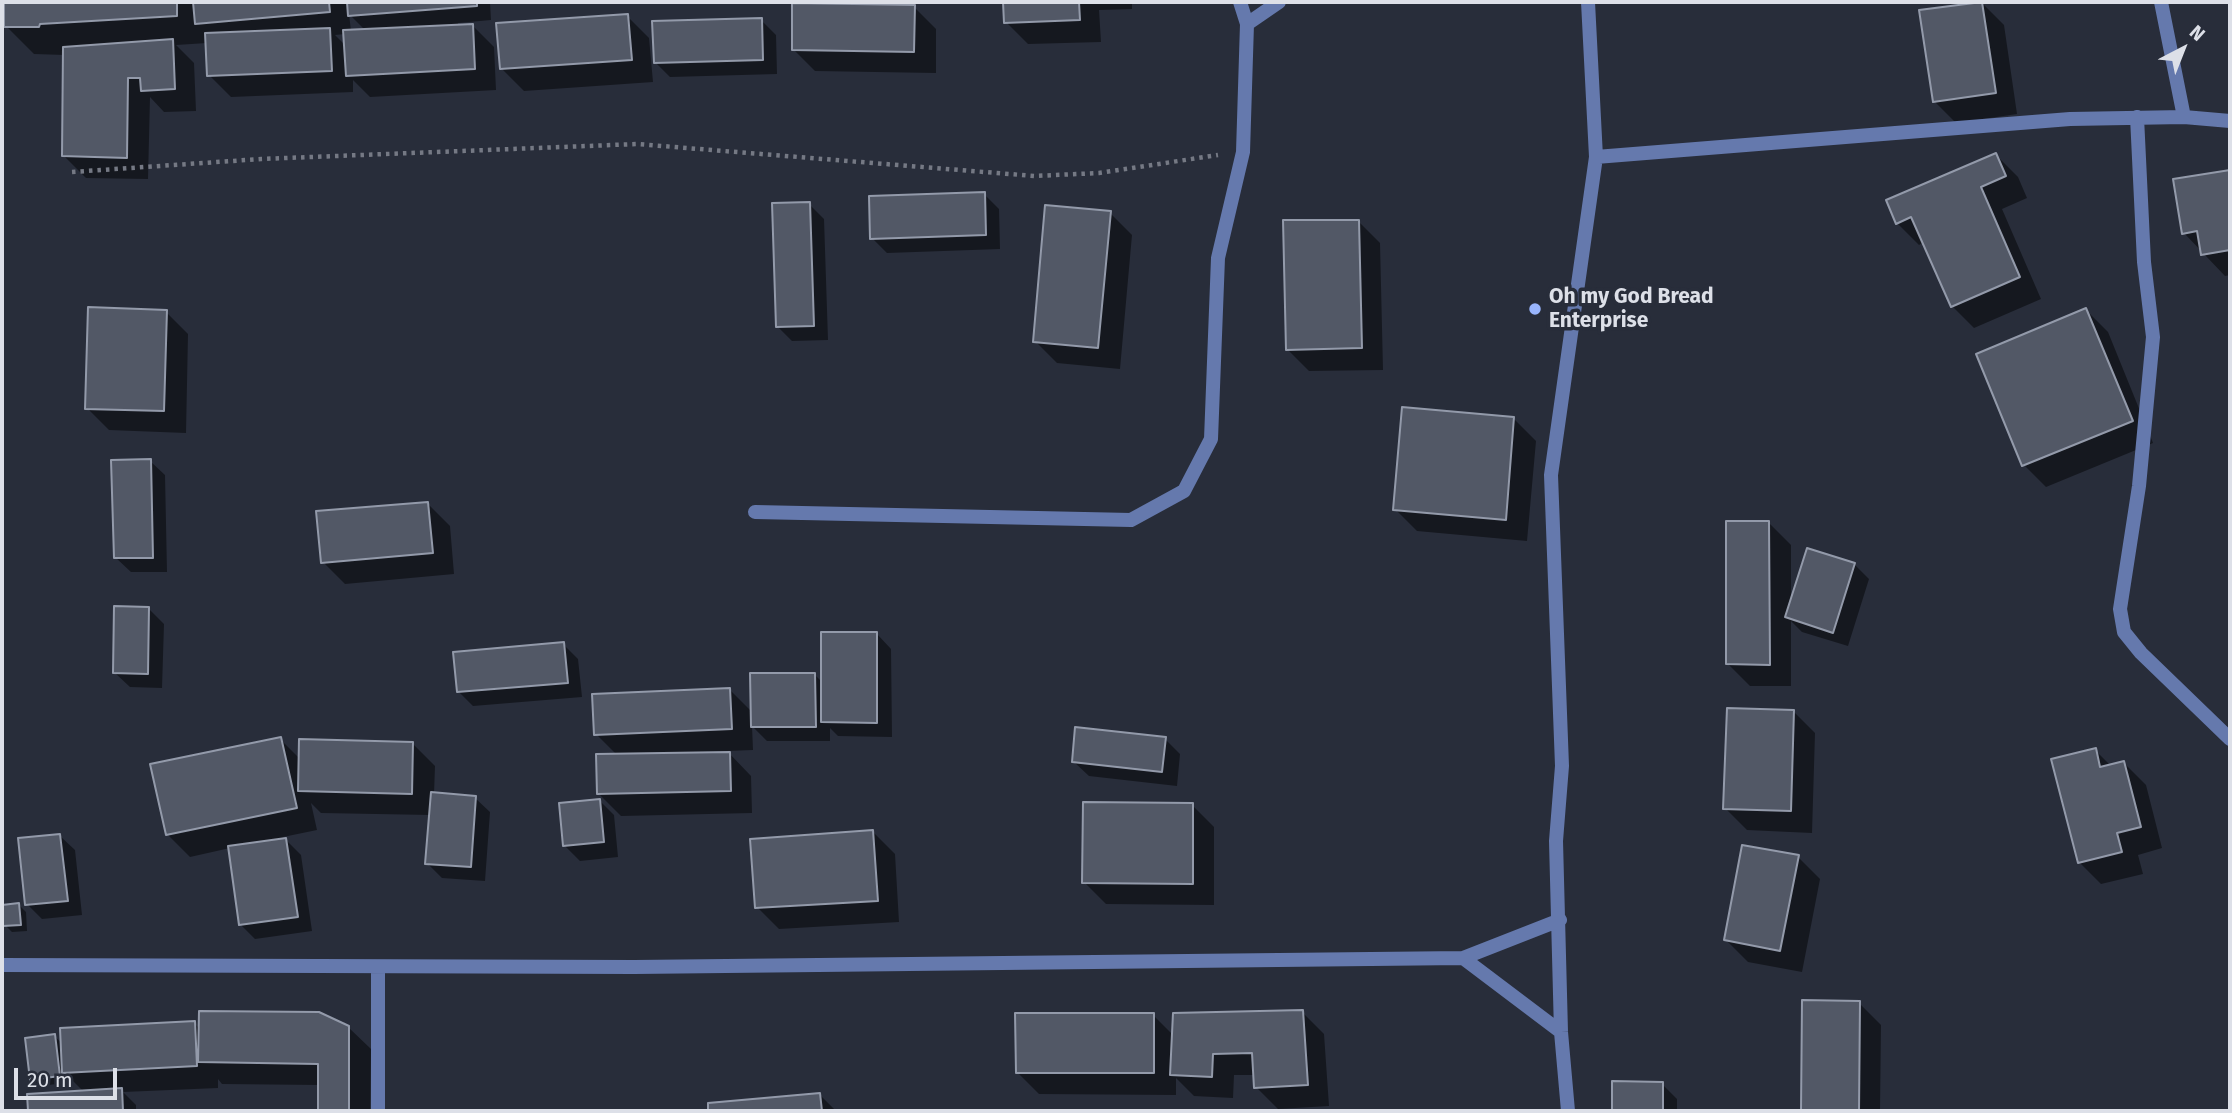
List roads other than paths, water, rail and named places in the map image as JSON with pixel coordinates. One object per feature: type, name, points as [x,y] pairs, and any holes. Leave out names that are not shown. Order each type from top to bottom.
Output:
[{"type":"street","points":[[755,512],[1131,520],[1184,491],[1211,439],[1218,258],[1244,152],[1247,24],[1240,2]]},
{"type":"street","points":[[1247,24],[1279,2]]},
{"type":"street","points":[[1568,1111],[1561,1032],[1556,841],[1562,766],[1551,475],[1596,157],[1588,2]]},
{"type":"street","points":[[2161,2],[2184,117]]},
{"type":"street","points":[[2137,117],[2144,262],[2152,337],[2139,486],[2120,609],[2124,632],[2141,653],[2230,739]]},
{"type":"street","points":[[1596,157],[2070,119],[2184,117],[2230,121]]},
{"type":"street","points":[[2,965],[634,967],[1463,958],[1560,920]]},
{"type":"street","points":[[1463,958],[1561,1032]]},
{"type":"street","points":[[378,967],[378,1111]]},
{"type":"place","name":"Oh my God Bread Enterprise","points":[[1535,309]]}]
